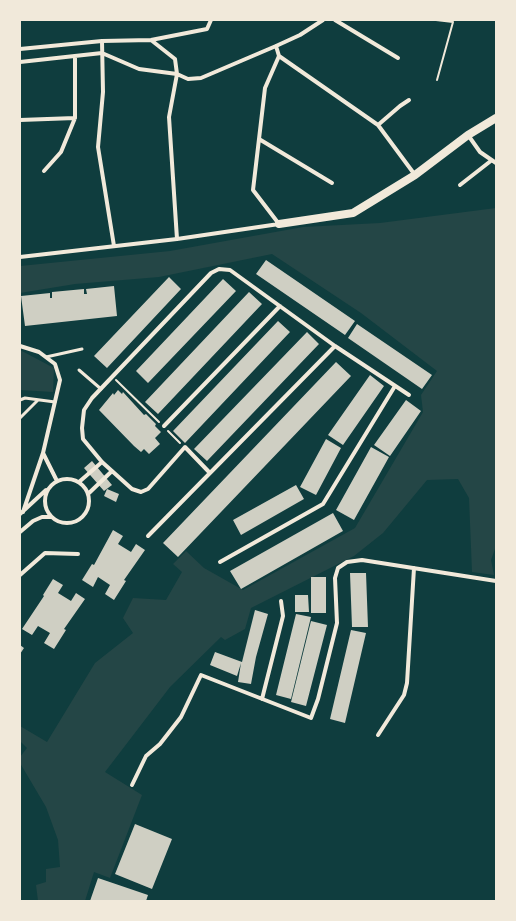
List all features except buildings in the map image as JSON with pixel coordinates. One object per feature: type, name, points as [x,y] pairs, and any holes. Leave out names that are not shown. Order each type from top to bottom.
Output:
[{"type":"main road","points":[[279,224],[353,213],[415,175],[468,135],[496,118]]},
{"type":"street","points":[[20,49],[102,41],[151,40],[207,29],[211,20]]},
{"type":"street","points":[[20,62],[102,53],[139,69],[177,74],[188,79],[201,78],[276,46],[323,20]]},
{"type":"street","points":[[335,20],[398,58]]},
{"type":"street","points":[[151,40],[175,59],[177,74],[169,117],[177,239]]},
{"type":"street","points":[[102,41],[103,92],[98,147],[114,246]]},
{"type":"street","points":[[276,46],[279,56],[378,125],[415,175]]},
{"type":"street","points":[[20,256],[177,239],[279,224],[253,190],[265,88],[279,56]]},
{"type":"street","points":[[44,171],[61,152],[75,118],[75,57]]},
{"type":"street","points":[[378,125],[409,100]]},
{"type":"street","points":[[20,120],[75,118]]},
{"type":"street","points":[[460,185],[494,161],[480,152],[468,135]]},
{"type":"street","points":[[259,139],[332,183]]},
{"type":"street","points":[[209,472],[185,447],[148,489],[141,492],[132,489],[102,462],[83,439],[82,428],[84,410],[100,389],[211,273],[219,269],[230,270],[335,346],[408,395]]},
{"type":"street","points":[[164,426],[280,306]]},
{"type":"street","points":[[20,346],[39,352],[56,364],[60,380],[44,453],[21,513]]},
{"type":"street","points":[[148,536],[209,472],[335,346]]},
{"type":"street","points":[[220,562],[323,504],[395,386]]},
{"type":"street","points":[[44,453],[57,481]]},
{"type":"street","points":[[79,482],[102,462]]},
{"type":"street","points":[[88,494],[112,471]]},
{"type":"street","points":[[20,532],[33,521],[42,517],[51,517],[64,523],[78,520],[88,508],[88,494],[79,482],[72,479],[57,481],[21,513]]},
{"type":"street","points":[[49,487],[46,492],[44,504],[51,517]]},
{"type":"street","points":[[20,575],[44,553],[78,554]]},
{"type":"street","points":[[132,785],[146,756],[160,744],[181,717],[201,675],[311,718],[318,699],[337,623],[335,578],[338,568],[348,562],[362,560],[496,581]]},
{"type":"street","points":[[378,735],[404,695],[407,683],[414,568]]},
{"type":"street","points":[[262,699],[283,616],[281,601]]},
{"type":"lane","points":[[46,357],[82,349]]},
{"type":"lane","points":[[79,370],[100,389]]},
{"type":"lane","points":[[20,400],[25,398],[56,402]]},
{"type":"lane","points":[[20,418],[38,400]]},
{"type":"path","points":[[436,20],[452,22],[437,80]]},
{"type":"path","points":[[113,377],[185,447]]},
{"type":"shaded area","points":[[496,208],[496,546],[491,560],[494,575],[472,572],[469,498],[458,479],[427,480],[383,533],[354,556],[251,608],[245,629],[225,640],[221,637],[170,687],[105,772],[142,795],[110,878],[94,872],[85,901],[38,901],[36,885],[46,882],[46,869],[60,867],[58,840],[46,807],[20,763],[20,757],[27,748],[20,741],[20,726],[47,742],[95,663],[133,633],[123,618],[133,598],[166,600],[182,572],[173,564],[186,551],[204,568],[243,590],[355,528],[423,412],[421,395],[437,371],[361,313],[272,254],[159,277],[75,284],[20,293],[20,266],[170,251],[303,227],[380,223]]},
{"type":"shaded area","points":[[20,350],[54,368],[53,392],[20,390]]}]
